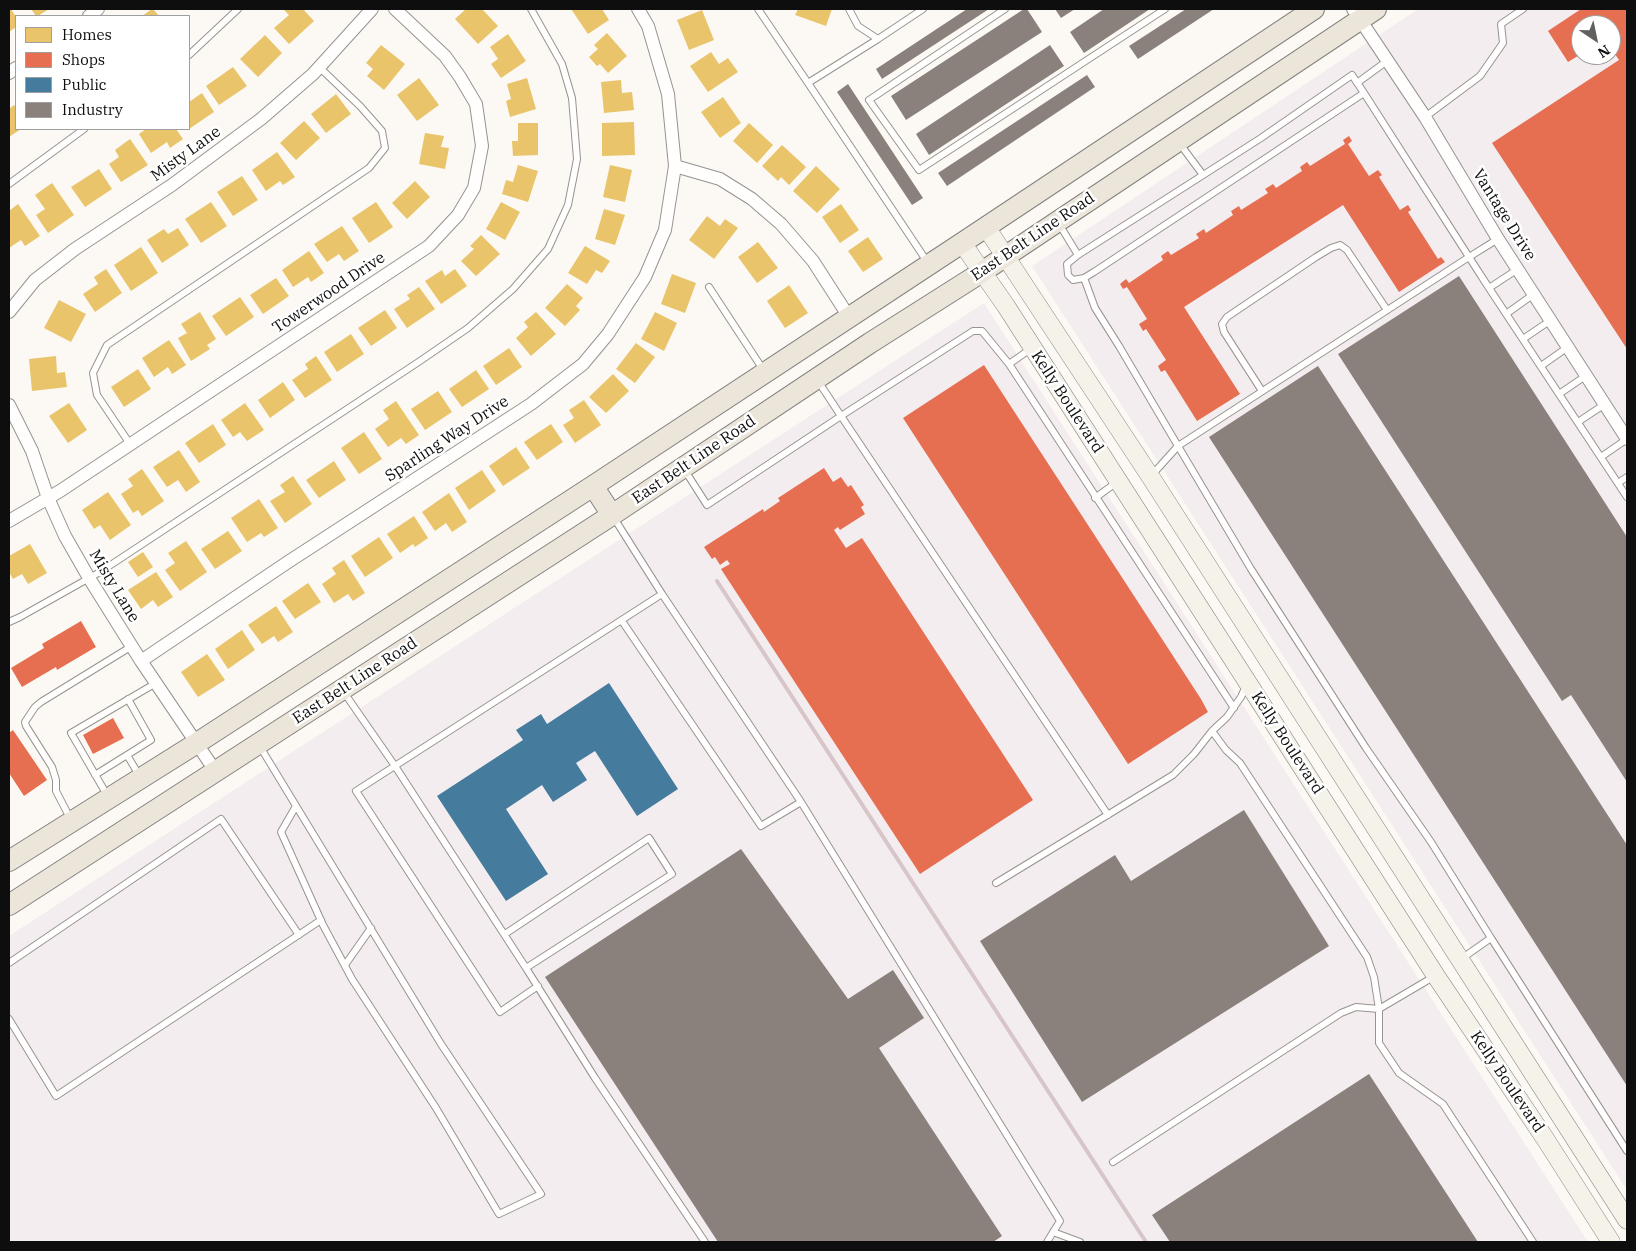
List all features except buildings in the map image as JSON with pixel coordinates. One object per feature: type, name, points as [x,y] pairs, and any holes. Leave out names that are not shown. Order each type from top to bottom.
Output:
[{"type":"main road","name":"East Belt Line Road","points":[[9,861],[197,743],[593,486],[1314,9]]},
{"type":"main road","name":"East Belt Line Road","points":[[9,905],[612,515],[816,379],[982,272],[1177,141],[1363,12]]},
{"type":"main road","points":[[593,486],[612,515]]},
{"type":"street","name":"Misty Lane","points":[[9,312],[36,280],[75,250],[172,185],[268,113],[319,68],[372,9]]},
{"type":"street","name":"Towerwood Drive","points":[[9,522],[429,246],[458,215],[474,188],[482,146],[476,104],[445,56],[395,9]]},
{"type":"street","name":"Sparling Way Drive","points":[[141,661],[288,562],[531,404],[583,364],[608,334],[645,277],[665,230],[675,166],[668,94],[648,26],[638,9]]},
{"type":"street","name":"Vantage Drive","points":[[1363,12],[1388,62],[1425,117],[1498,239],[1605,404],[1625,430]]},
{"type":"street","points":[[675,166],[720,179],[752,199],[781,224],[813,261],[849,317]]},
{"type":"street","name":"Kelly Boulevard","points":[[986,227],[1150,476],[1627,1220]]},
{"type":"street","name":"Kelly Boulevard","points":[[962,243],[1006,306],[1436,976],[1611,1242]]},
{"type":"street","name":"Misty Lane","points":[[9,404],[32,450],[48,498],[65,536],[141,661],[216,772]]},
{"type":"street","points":[[1122,487],[1150,476]]},
{"type":"street","points":[[1248,682],[1272,667]]},
{"type":"street","points":[[1436,976],[1460,960]]},
{"type":"lane","points":[[190,54],[238,9]]},
{"type":"lane","points":[[9,622],[20,618],[89,578],[468,328],[513,289],[548,248],[568,205],[577,159],[572,98],[562,64],[531,9]]},
{"type":"lane","points":[[758,9],[929,265]]},
{"type":"lane","points":[[849,9],[858,26],[878,39]]},
{"type":"lane","points":[[808,83],[923,9]]},
{"type":"lane","points":[[1005,9],[869,100],[919,170],[1165,9]]},
{"type":"lane","points":[[1425,117],[1480,76],[1503,43],[1501,24],[1523,9]]},
{"type":"lane","points":[[1357,83],[1388,62]]},
{"type":"lane","points":[[130,444],[97,394],[93,373],[107,345],[368,168],[385,148],[382,130],[360,106],[319,68]]},
{"type":"lane","points":[[1364,93],[1084,278],[1073,280],[1068,275],[1067,264],[1078,255],[1203,175],[1352,75],[1364,93],[1489,288],[1627,497]]},
{"type":"lane","points":[[9,184],[83,130]]},
{"type":"lane","points":[[1177,141],[1203,175]]},
{"type":"lane","points":[[1057,221],[1078,255]]},
{"type":"lane","points":[[1150,476],[1178,446],[1498,239]]},
{"type":"lane","points":[[1262,391],[1224,332],[1222,324],[1226,317],[1316,257],[1340,245],[1348,250],[1387,310]]},
{"type":"lane","points":[[1489,288],[1518,269]]},
{"type":"lane","points":[[1084,278],[1095,308],[1250,569],[1366,748],[1431,842],[1627,1150]]},
{"type":"lane","points":[[709,287],[765,372]]},
{"type":"lane","points":[[1506,314],[1534,294]]},
{"type":"lane","points":[[1523,339],[1551,320]]},
{"type":"lane","points":[[683,468],[707,505],[973,331],[982,331],[1008,364],[1234,708]]},
{"type":"lane","points":[[1541,366],[1568,347]]},
{"type":"lane","points":[[1008,364],[1032,348]]},
{"type":"lane","points":[[1559,394],[1586,375]]},
{"type":"lane","points":[[816,379],[1108,815]]},
{"type":"lane","points":[[1578,422],[1605,404]]},
{"type":"lane","points":[[1601,457],[1625,430]]},
{"type":"lane","points":[[1618,483],[1627,477]]},
{"type":"lane","points":[[1095,498],[1122,487]]},
{"type":"lane","points":[[612,515],[662,594],[801,802],[1060,1221],[1047,1242]]},
{"type":"lane","points":[[538,986],[500,1012],[356,791],[662,594]]},
{"type":"lane","points":[[622,620],[761,826],[801,802]]},
{"type":"lane","points":[[72,822],[56,791],[56,780],[52,767],[25,722],[35,707],[41,702],[132,646]]},
{"type":"lane","points":[[996,883],[1174,775],[1212,731],[1227,717],[1241,697],[1248,682]]},
{"type":"lane","points":[[109,798],[70,733],[156,683]]},
{"type":"lane","points":[[343,690],[395,766],[596,1078],[705,1242]]},
{"type":"lane","points":[[95,775],[151,740],[128,699]]},
{"type":"lane","points":[[1212,731],[1226,750],[1240,763],[1366,957],[1374,977],[1379,1009],[1379,1044],[1399,1073],[1443,1104],[1534,1242]]},
{"type":"lane","points":[[259,744],[441,1044],[541,1194],[499,1214],[436,1108],[352,979],[321,920],[281,832],[296,806]]},
{"type":"lane","points":[[127,755],[141,778]]},
{"type":"lane","points":[[9,963],[221,818],[299,935]]},
{"type":"lane","points":[[505,934],[649,838],[672,874],[526,968]]},
{"type":"lane","points":[[9,1019],[56,1096],[321,920]]},
{"type":"lane","points":[[345,965],[371,928]]},
{"type":"lane","points":[[1460,960],[1491,938]]},
{"type":"lane","points":[[1113,1162],[1341,1013],[1356,1006],[1379,1009],[1436,976]]},
{"type":"lane","points":[[1053,1232],[1080,1242]]},
{"type":"shaded area","points":[[1418,9],[1627,9],[1627,1190],[1032,266]]},
{"type":"shaded area","points":[[984,303],[1588,1242],[9,1242],[9,936]]},
{"type":"railway","points":[[717,581],[1146,1242]]}]
